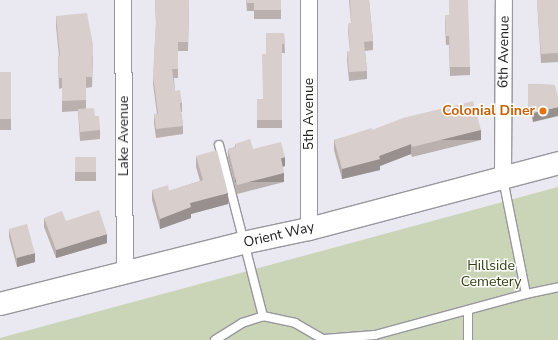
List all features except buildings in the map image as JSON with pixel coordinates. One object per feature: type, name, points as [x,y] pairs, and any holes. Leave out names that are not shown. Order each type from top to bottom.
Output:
[{"type":"street","name":"Lake Avenue","points":[[123,0],[124,272]]},
{"type":"street","name":"5th Avenue","points":[[309,0],[309,229]]},
{"type":"street","name":"6th Avenue","points":[[502,176],[504,0]]},
{"type":"street","name":"Orient Way","points":[[0,304],[243,242],[309,229],[558,162]]},
{"type":"lane","points":[[219,145],[263,316]]},
{"type":"lane","points":[[502,176],[526,294]]},
{"type":"lane","points":[[215,340],[242,323],[263,316],[296,323],[324,339],[373,337],[526,294],[558,288]]},
{"type":"lane","points":[[468,310],[468,340]]},
{"type":"green space","name":"Hillside Cemetery","points":[[558,187],[558,340],[0,340],[0,338]]},
{"type":"place","name":"Colonial Diner","points":[[543,111]]}]
